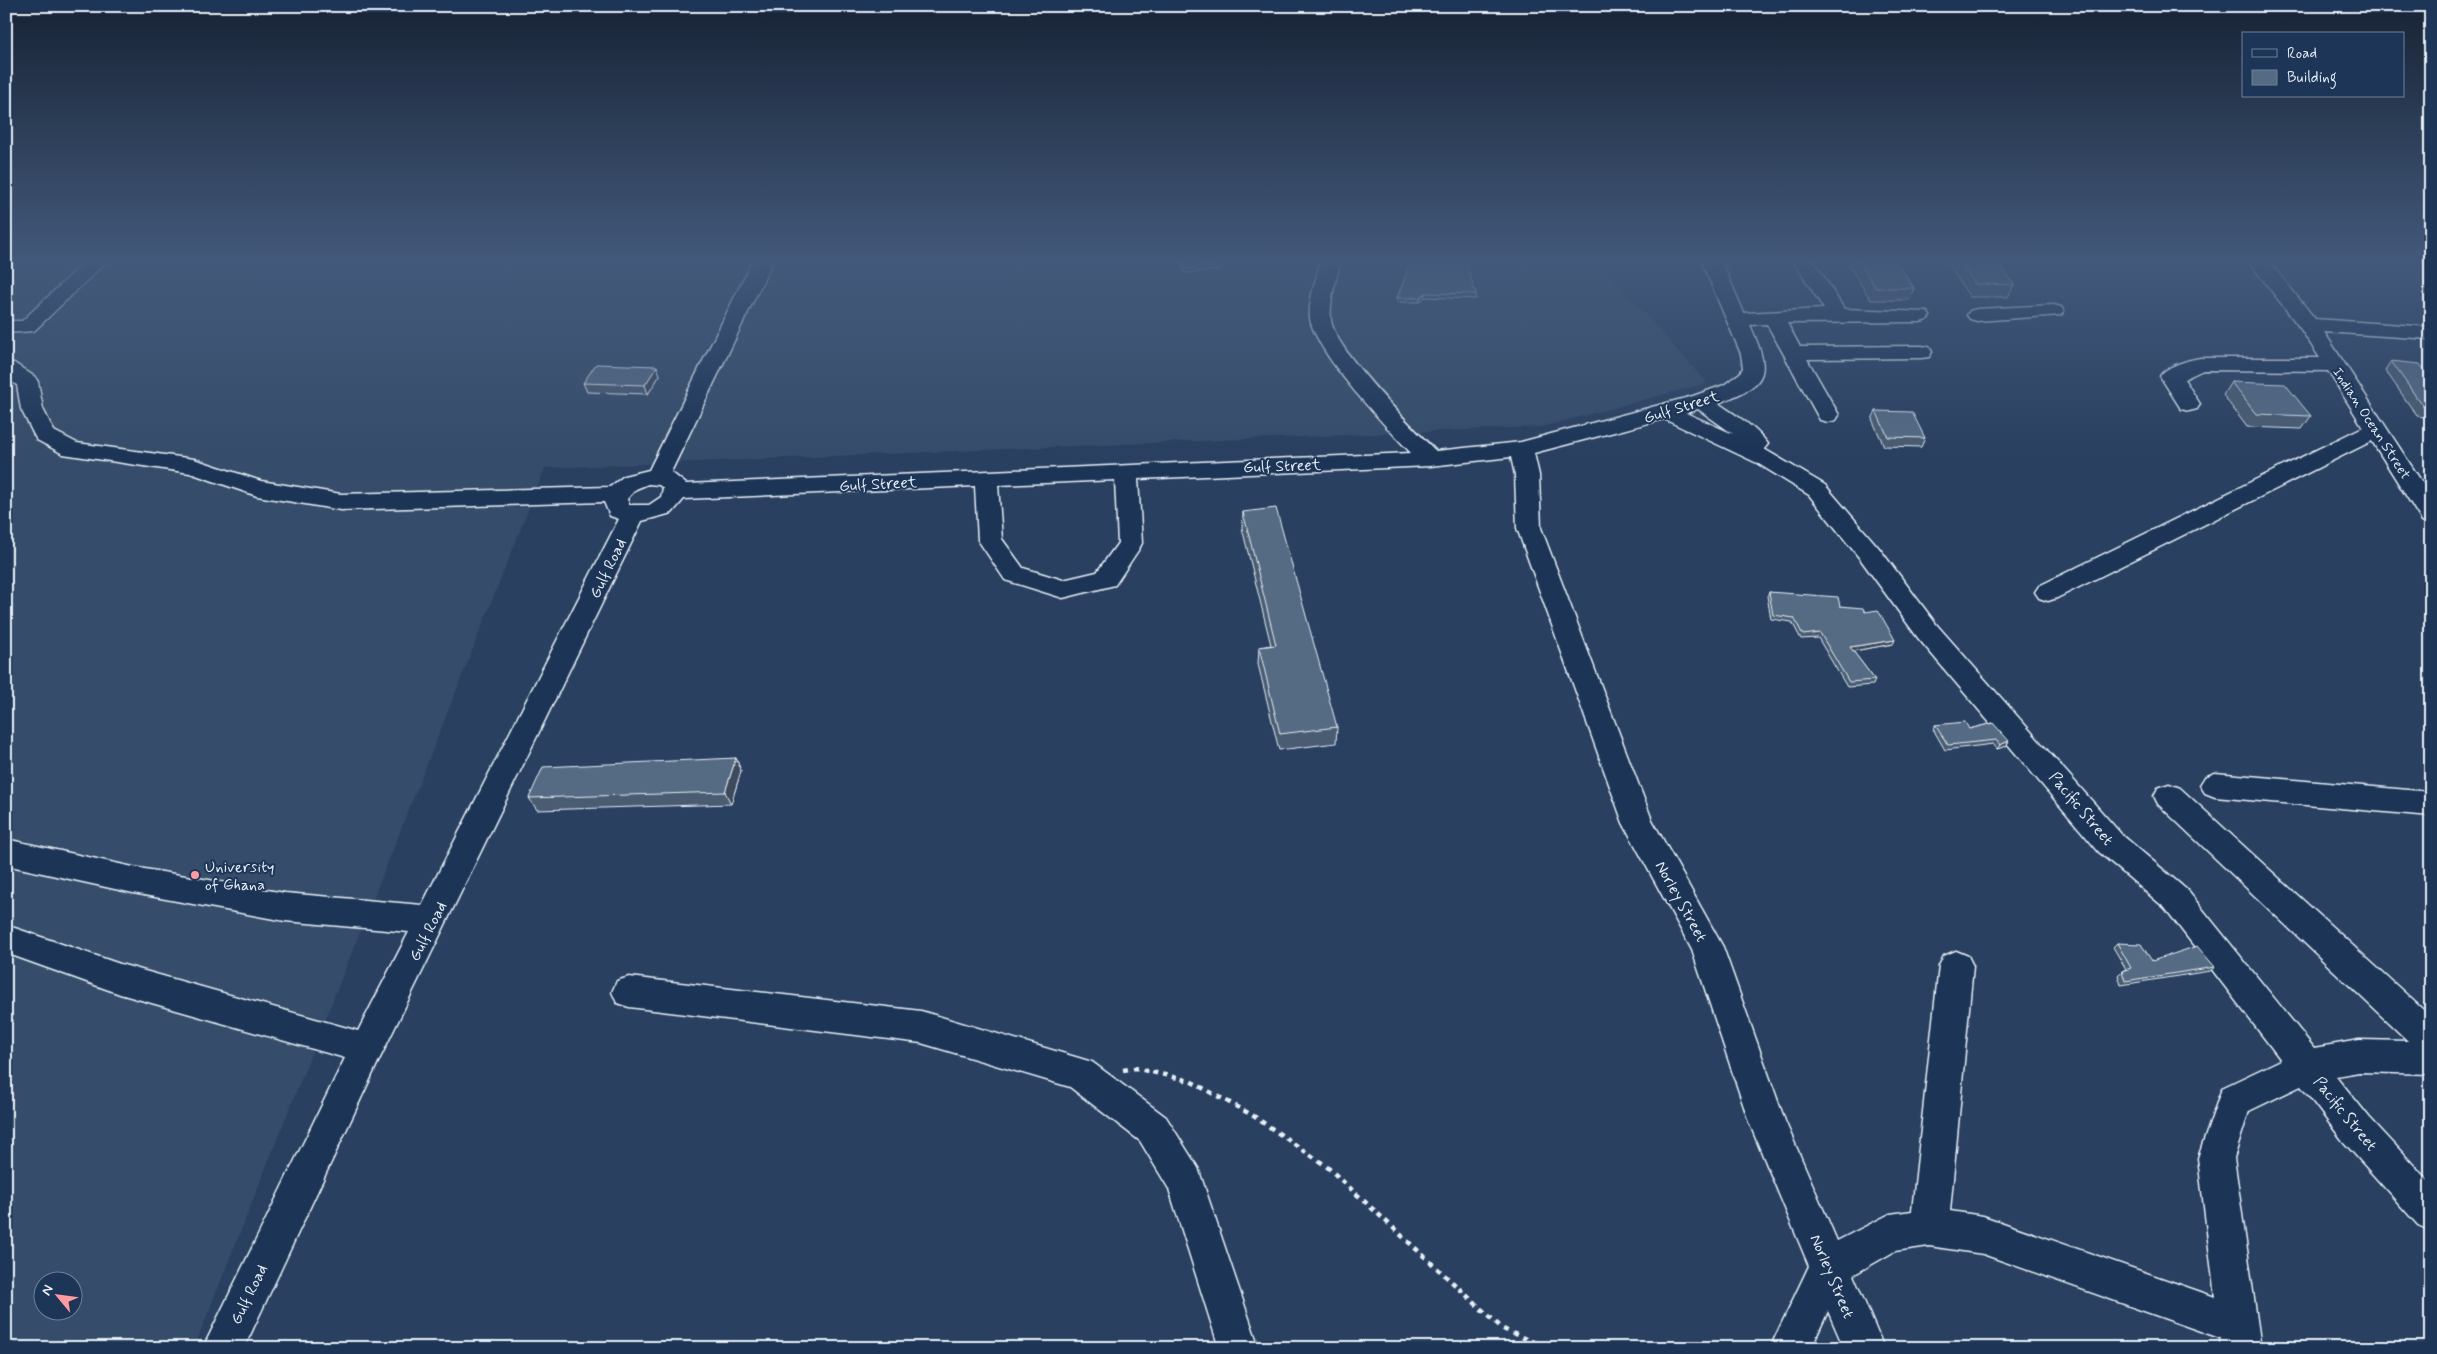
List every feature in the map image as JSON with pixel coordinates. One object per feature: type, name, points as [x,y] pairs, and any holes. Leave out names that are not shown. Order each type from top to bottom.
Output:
[{"type":"street","points":[[6,327],[27,327],[31,323]]},
{"type":"street","points":[[657,477],[733,323]]},
{"type":"street","points":[[1321,323],[1335,352],[1388,415],[1430,459]]},
{"type":"street","name":"Gulf Street","points":[[676,492],[1430,459],[1521,449],[1666,412],[1732,390],[1749,377],[1754,368],[1752,354],[1740,323]]},
{"type":"street","points":[[1777,323],[1828,415]]},
{"type":"street","points":[[2309,325],[2431,333]]},
{"type":"street","name":"Indian Ocean Street","points":[[2309,325],[2431,515]]},
{"type":"street","points":[[1794,353],[1921,352]]},
{"type":"street","points":[[2189,404],[2172,376],[2200,364],[2334,365]]},
{"type":"street","points":[[6,368],[27,382],[32,409],[45,435],[72,449],[194,466],[257,488],[341,502],[625,504],[648,513],[662,508],[669,503],[676,492],[671,482],[657,477],[638,479],[622,488],[625,504]]},
{"type":"street","name":"Pacific Street","points":[[1701,401],[1743,431],[1757,445],[1765,458]]},
{"type":"street","name":"Pacific Street","points":[[1666,412],[1765,458],[1817,490],[1870,554],[1927,631],[2082,808],[2110,843],[2176,899],[2356,1129],[2431,1212]]},
{"type":"street","points":[[2048,592],[2376,430]]},
{"type":"street","name":"Norley Street","points":[[1521,449],[1527,475],[1529,528],[1638,823],[1707,947],[1767,1122],[1864,1348]]},
{"type":"street","points":[[986,478],[990,540],[994,547],[1014,574],[1063,589],[1106,579],[1130,543],[1126,472]]},
{"type":"street","name":"Gulf Road","points":[[223,1348],[368,1049],[433,920],[625,504]]},
{"type":"street","points":[[2215,785],[2431,804]]},
{"type":"street","points":[[2170,796],[2431,1040]]},
{"type":"street","points":[[6,852],[134,880],[285,907],[433,920]]},
{"type":"street","points":[[6,940],[120,978],[368,1049]]},
{"type":"street","points":[[1929,1227],[1956,966]]},
{"type":"street","points":[[629,992],[921,1027],[1080,1074],[1153,1129],[1185,1181],[1239,1348]]},
{"type":"street","points":[[1790,1348],[1830,1267],[1890,1233],[1929,1227],[1984,1235],[2239,1336],[2216,1158],[2235,1100],[2307,1065],[2359,1056],[2431,1058]]},
{"type":"path","points":[[1080,1074],[1135,1068],[1190,1082],[1252,1115],[1325,1165],[1504,1329],[1546,1348]]},
{"type":"shaded area","name":"University of Ghana","points":[[6,323],[1653,323],[1707,383],[1541,427],[545,468],[194,1348],[6,1348]]},
{"type":"building","points":[[2391,361],[2420,364],[2431,379],[2431,408],[2424,408]]},
{"type":"building","points":[[596,364],[657,366],[645,385],[583,383]]},
{"type":"building","points":[[2231,382],[2285,384],[2311,416],[2256,414]]},
{"type":"building","points":[[1876,411],[1912,412],[1925,438],[1888,437]]},
{"type":"building","points":[[1276,508],[1337,727],[1280,734],[1259,647],[1276,645],[1243,512]]},
{"type":"building","points":[[1769,592],[1838,597],[1840,606],[1863,608],[1865,612],[1878,610],[1895,640],[1850,647],[1875,680],[1849,682],[1820,633],[1803,635],[1794,618],[1773,615]]},
{"type":"building","points":[[1965,722],[1969,729],[1993,723],[2009,741],[2000,745],[1996,740],[1948,745],[1935,725]]},
{"type":"building","points":[[736,758],[725,792],[529,798],[543,767]]},
{"type":"building","points":[[2117,943],[2141,944],[2152,961],[2197,946],[2215,967],[2125,981],[2122,971],[2131,968]]},
{"type":"place","name":"University of Ghana","points":[[195,875]]}]
